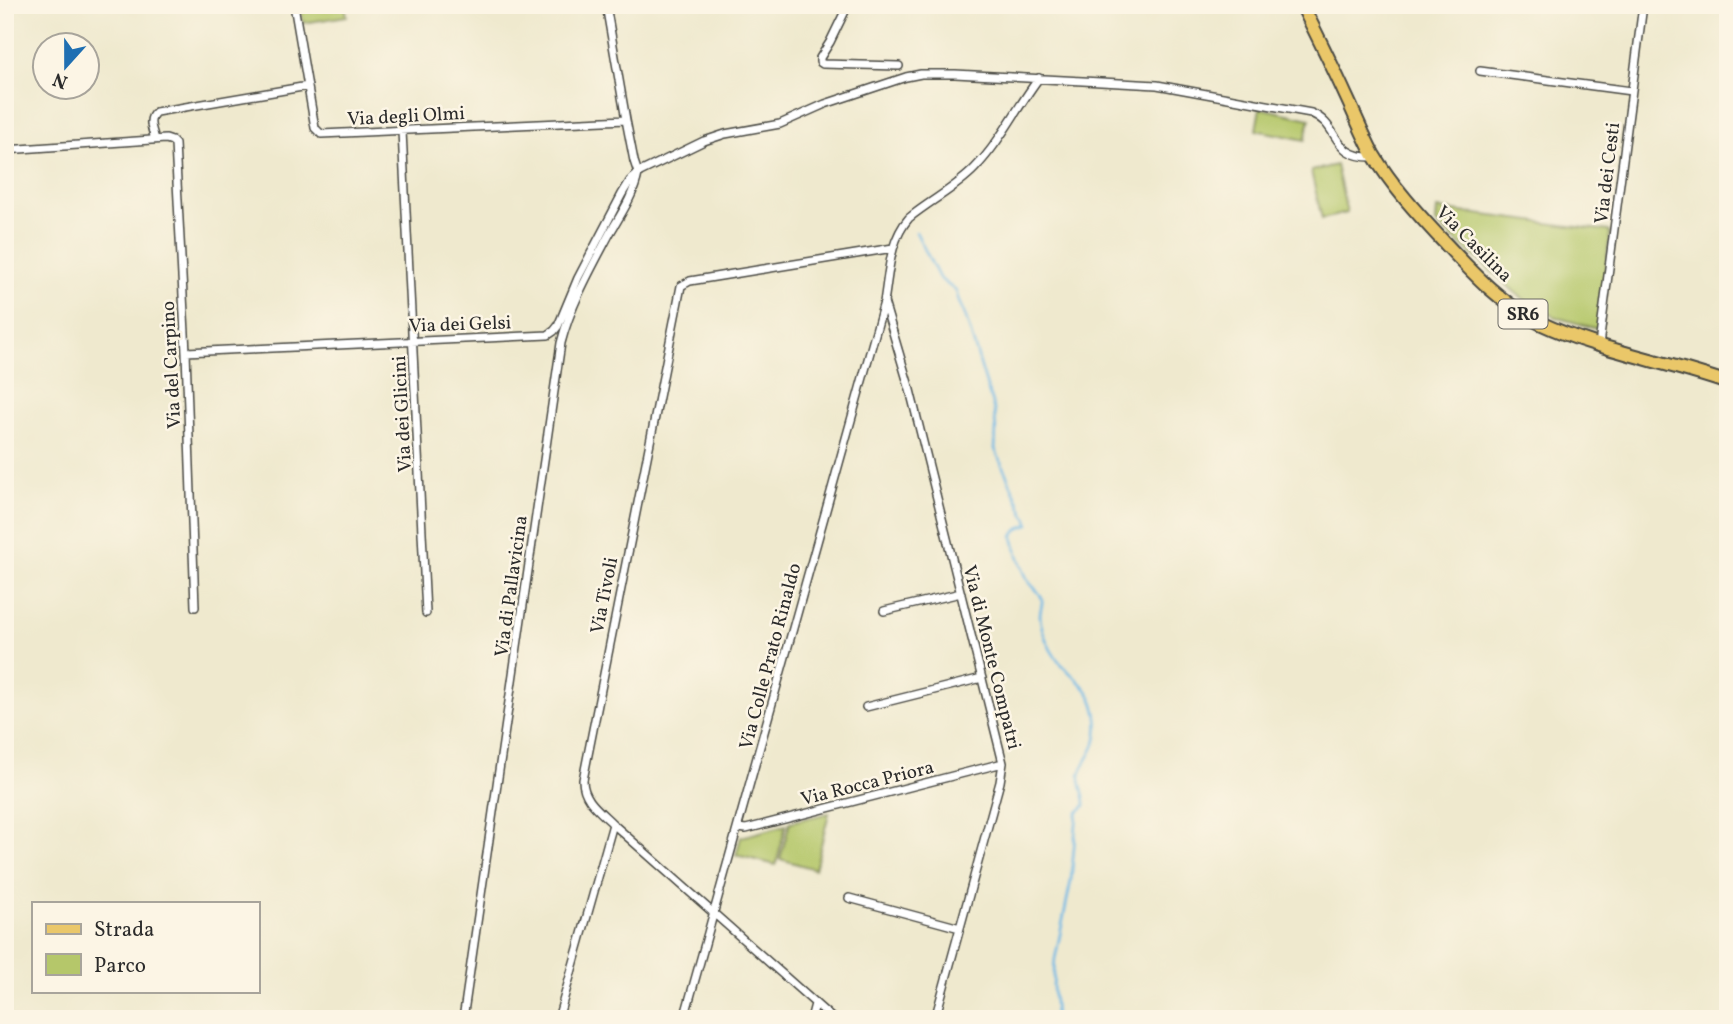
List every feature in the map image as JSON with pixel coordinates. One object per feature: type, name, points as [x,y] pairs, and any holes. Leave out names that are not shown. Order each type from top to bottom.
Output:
[{"type":"main road","name":"Via Casilina","points":[[1302,5],[1375,157],[1435,232],[1501,297],[1521,312],[1562,332],[1728,383]]},
{"type":"street","name":"Via degli Olmi","points":[[294,5],[316,129],[321,134],[626,120]]},
{"type":"street","points":[[606,5],[638,173],[712,138],[780,124],[820,106],[913,75],[929,74],[1167,86],[1308,111],[1324,121],[1346,150],[1360,156],[1375,157]]},
{"type":"street","points":[[848,5],[820,62],[900,66]]},
{"type":"street","name":"Via dei Cesti","points":[[1599,345],[1643,5]]},
{"type":"street","points":[[1480,71],[1632,91]]},
{"type":"street","name":"Via Colle Prato Rinaldo","points":[[684,1019],[884,302],[893,248],[909,218],[975,168],[1039,78]]},
{"type":"street","points":[[5,149],[155,139],[151,121],[156,112],[308,86]]},
{"type":"street","name":"Via dei Glicini","points":[[402,131],[426,613]]},
{"type":"street","name":"Via del Carpino","points":[[155,139],[172,141],[176,150],[195,607]]},
{"type":"street","name":"Via dei Gelsi","points":[[186,352],[543,336],[552,333],[559,324],[622,194],[638,173]]},
{"type":"street","name":"Via di Pallavicina","points":[[463,1019],[561,343],[576,299],[632,193],[638,173]]},
{"type":"street","name":"Via Tivoli","points":[[833,1019],[613,824],[586,797],[582,786],[681,286],[690,281],[893,248]]},
{"type":"street","name":"Via di Monte Compatri","points":[[884,302],[910,390],[1003,764],[934,1019]]},
{"type":"street","points":[[884,611],[961,593]]},
{"type":"street","points":[[866,707],[982,678]]},
{"type":"street","name":"Via Rocca Priora","points":[[738,828],[746,829],[1003,764]]},
{"type":"street","points":[[558,1019],[613,824]]},
{"type":"street","points":[[849,898],[960,928]]},
{"type":"street","points":[[811,1019],[816,1004]]},
{"type":"green space","points":[[300,5],[345,5],[347,16],[303,23]]},
{"type":"green space","points":[[1260,108],[1310,119],[1305,140],[1256,130]]},
{"type":"green space","points":[[1336,165],[1347,213],[1322,219],[1311,171]]},
{"type":"green space","points":[[1437,209],[1609,231],[1598,329],[1555,317],[1517,294],[1436,223]]},
{"type":"green space","points":[[829,813],[815,869],[780,859],[790,822]]},
{"type":"green space","points":[[786,825],[776,865],[736,855],[741,837]]},
{"type":"waterway","points":[[916,232],[939,278],[956,291],[966,318],[994,410],[995,449],[1028,519],[1029,525],[1019,529],[1013,537],[1026,577],[1042,599],[1040,619],[1045,638],[1061,664],[1091,696],[1097,716],[1096,740],[1080,775],[1085,806],[1077,813],[1071,881],[1055,959],[1055,1019]]}]
